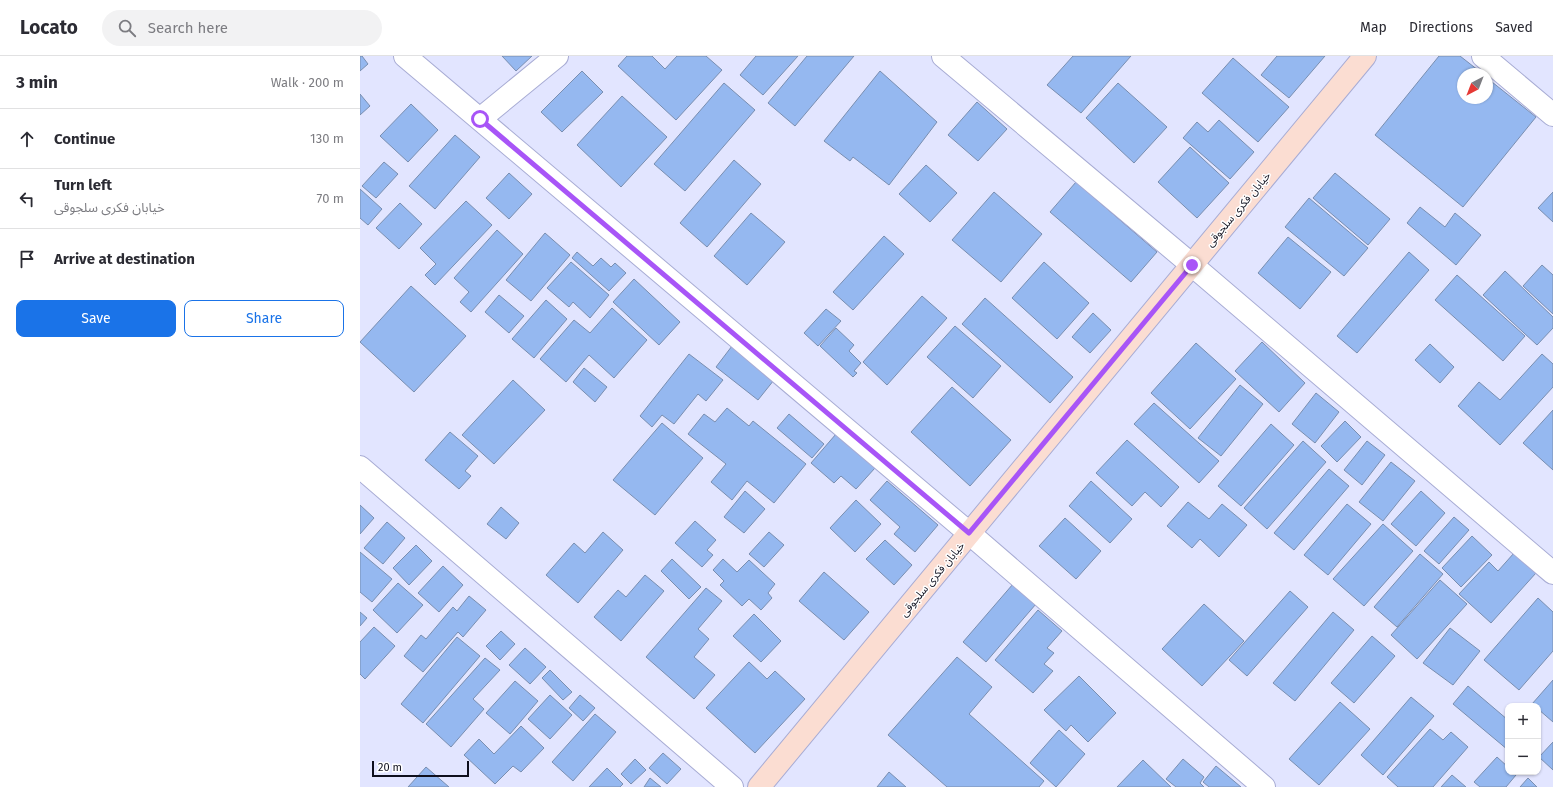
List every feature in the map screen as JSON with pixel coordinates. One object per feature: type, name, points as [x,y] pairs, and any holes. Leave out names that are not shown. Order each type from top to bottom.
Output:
[{"type":"street","points":[[405,56],[969,533],[1264,787]]},
{"type":"street","points":[[480,119],[557,56]]},
{"type":"street","points":[[943,56],[1192,265],[1553,573]]},
{"type":"street","name":"خیابان فکری سلجوقی","points":[[759,787],[1365,56]]},
{"type":"street","points":[[1483,56],[1553,115]]},
{"type":"street","points":[[360,467],[732,787]]},
{"type":"building","points":[[360,56],[362,56],[368,64],[360,71]]},
{"type":"building","points":[[502,56],[532,56],[516,71]]},
{"type":"building","points":[[627,56],[652,56],[665,69],[677,56],[706,56],[722,70],[676,120],[618,66]]},
{"type":"building","points":[[756,56],[798,56],[763,95],[740,75]]},
{"type":"building","points":[[807,56],[854,56],[795,126],[768,103]]},
{"type":"building","points":[[1073,56],[1131,56],[1081,113],[1047,85]]},
{"type":"building","points":[[1277,56],[1325,56],[1289,98],[1261,75]]},
{"type":"building","points":[[1439,56],[1460,56],[1475,68],[1457,68],[1457,104],[1493,104],[1493,83],[1536,117],[1463,207],[1375,135]]},
{"type":"building","points":[[1233,58],[1289,107],[1258,142],[1202,93]]},
{"type":"building","points":[[582,71],[603,92],[562,132],[541,112]]},
{"type":"building","points":[[880,71],[937,122],[889,185],[853,157],[850,161],[824,141]]},
{"type":"building","points":[[724,83],[755,110],[685,191],[654,164]]},
{"type":"building","points":[[1118,83],[1167,127],[1134,163],[1086,118]]},
{"type":"building","points":[[360,94],[370,106],[360,115]]},
{"type":"building","points":[[622,96],[667,137],[621,187],[577,145]]},
{"type":"building","points":[[977,102],[1007,129],[978,161],[948,135]]},
{"type":"building","points":[[411,104],[438,130],[408,162],[380,136]]},
{"type":"building","points":[[1219,120],[1254,152],[1230,179],[1183,138],[1197,122],[1208,132]]},
{"type":"building","points":[[455,135],[480,157],[435,209],[409,186]]},
{"type":"building","points":[[1190,147],[1229,183],[1197,218],[1158,182]]},
{"type":"building","points":[[734,160],[761,184],[707,247],[680,223]]},
{"type":"building","points":[[384,162],[398,174],[376,198],[362,186]]},
{"type":"building","points":[[926,165],[957,193],[930,222],[899,194]]},
{"type":"building","points":[[509,173],[532,194],[509,219],[486,198]]},
{"type":"building","points":[[1335,173],[1390,219],[1368,245],[1313,198]]},
{"type":"building","points":[[1076,182],[1157,252],[1131,282],[1050,212]]},
{"type":"building","points":[[360,189],[382,209],[368,225],[360,218]]},
{"type":"building","points":[[994,192],[1042,234],[1001,282],[952,240]]},
{"type":"building","points":[[1553,192],[1553,222],[1538,208]]},
{"type":"building","points":[[1309,198],[1368,248],[1344,276],[1285,227]]},
{"type":"building","points":[[466,201],[492,225],[435,285],[425,275],[436,264],[420,248]]},
{"type":"building","points":[[400,203],[422,224],[399,249],[376,228]]},
{"type":"building","points":[[1420,207],[1445,227],[1455,213],[1481,235],[1456,265],[1407,223]]},
{"type":"building","points":[[751,213],[785,242],[747,285],[714,256]]},
{"type":"building","points":[[497,230],[523,254],[471,312],[460,302],[469,292],[454,278]]},
{"type":"building","points":[[545,233],[570,255],[531,301],[506,280]]},
{"type":"building","points":[[884,236],[904,254],[853,310],[833,292]]},
{"type":"building","points":[[1288,237],[1331,272],[1300,309],[1258,273]]},
{"type":"building","points":[[577,252],[593,266],[601,258],[611,267],[615,263],[626,273],[609,291],[572,258]]},
{"type":"building","points":[[1409,252],[1429,270],[1357,353],[1337,336]]},
{"type":"building","points":[[571,262],[609,295],[590,318],[573,302],[569,307],[547,288]]},
{"type":"building","points":[[1044,262],[1089,303],[1057,339],[1012,298]]},
{"type":"building","points":[[1542,265],[1553,275],[1553,314],[1523,286]]},
{"type":"building","points":[[1505,271],[1553,317],[1553,328],[1537,345],[1483,295]]},
{"type":"building","points":[[1457,275],[1525,336],[1503,361],[1435,300]]},
{"type":"building","points":[[634,279],[680,322],[659,345],[613,302]]},
{"type":"building","points":[[411,286],[466,336],[414,392],[360,342]]},
{"type":"building","points":[[499,295],[524,316],[509,333],[485,312]]},
{"type":"building","points":[[922,296],[947,318],[887,385],[863,362]]},
{"type":"building","points":[[985,298],[1073,377],[1050,403],[962,324]]},
{"type":"building","points":[[546,300],[567,319],[534,358],[512,339]]},
{"type":"building","points":[[612,308],[647,340],[614,378],[589,355],[566,382],[540,359],[574,320],[590,333]]},
{"type":"building","points":[[826,309],[841,321],[818,346],[804,333]]},
{"type":"building","points":[[1093,313],[1111,330],[1090,353],[1072,337]]},
{"type":"building","points":[[955,326],[1001,366],[973,398],[927,357]]},
{"type":"building","points":[[836,328],[854,345],[849,351],[861,363],[854,371],[857,373],[853,377],[820,346]]},
{"type":"building","points":[[1262,342],[1305,383],[1279,412],[1235,371]]},
{"type":"building","points":[[1196,343],[1236,379],[1190,429],[1151,393]]},
{"type":"building","points":[[1430,344],[1454,367],[1440,383],[1415,360]]},
{"type":"building","points":[[732,346],[774,380],[758,400],[716,367]]},
{"type":"building","points":[[689,354],[723,380],[706,401],[698,394],[674,424],[662,415],[652,427],[640,416]]},
{"type":"building","points":[[1542,354],[1553,364],[1553,387],[1500,445],[1458,406],[1479,382],[1500,400]]},
{"type":"building","points":[[584,368],[607,387],[595,402],[573,382]]},
{"type":"building","points":[[513,380],[545,410],[494,464],[462,435]]},
{"type":"building","points":[[1240,385],[1263,404],[1221,456],[1198,438]]},
{"type":"building","points":[[952,387],[1011,440],[970,486],[911,432]]},
{"type":"building","points":[[1316,393],[1339,412],[1315,443],[1292,424]]},
{"type":"building","points":[[1154,403],[1219,461],[1199,483],[1134,424]]},
{"type":"building","points":[[727,408],[749,426],[753,421],[806,464],[774,503],[747,481],[732,500],[711,482],[726,464],[688,434],[704,414],[715,422]]},
{"type":"building","points":[[1553,410],[1553,470],[1523,443]]},
{"type":"building","points":[[789,414],[824,444],[812,458],[777,428]]},
{"type":"building","points":[[1345,421],[1361,437],[1337,462],[1321,446]]},
{"type":"building","points":[[662,423],[703,458],[655,515],[613,480]]},
{"type":"building","points":[[1271,424],[1294,445],[1241,506],[1218,486]]},
{"type":"building","points":[[450,432],[478,456],[465,471],[471,476],[459,489],[425,460]]},
{"type":"building","points":[[836,434],[875,468],[856,489],[841,476],[834,483],[811,463]]},
{"type":"building","points":[[1127,440],[1179,487],[1161,507],[1145,492],[1132,506],[1096,473]]},
{"type":"building","points":[[1303,441],[1326,462],[1267,529],[1244,508]]},
{"type":"building","points":[[1367,441],[1385,455],[1362,485],[1344,470]]},
{"type":"building","points":[[1391,462],[1415,481],[1383,521],[1359,502]]},
{"type":"building","points":[[1329,469],[1349,486],[1294,550],[1274,533]]},
{"type":"building","points":[[887,481],[938,525],[915,552],[894,534],[900,527],[870,500]]},
{"type":"building","points":[[1091,481],[1132,519],[1110,543],[1069,506]]},
{"type":"building","points":[[745,491],[765,509],[744,533],[724,517]]},
{"type":"building","points":[[1421,491],[1445,513],[1416,546],[1391,524]]},
{"type":"building","points":[[856,500],[881,524],[855,552],[830,528]]},
{"type":"building","points":[[1188,502],[1209,519],[1222,504],[1247,525],[1219,557],[1200,539],[1192,548],[1167,526]]},
{"type":"building","points":[[1347,504],[1371,524],[1328,575],[1304,555]]},
{"type":"building","points":[[360,505],[374,518],[360,534]]},
{"type":"building","points":[[501,507],[519,523],[506,539],[487,524]]},
{"type":"building","points":[[1454,517],[1469,530],[1439,564],[1424,551]]},
{"type":"building","points":[[1065,518],[1101,551],[1076,579],[1039,546]]},
{"type":"building","points":[[695,521],[716,540],[707,550],[713,555],[702,567],[675,543]]},
{"type":"building","points":[[387,522],[405,538],[383,564],[364,548]]},
{"type":"building","points":[[1383,524],[1413,551],[1364,606],[1333,579]]},
{"type":"building","points":[[603,532],[623,550],[578,603],[546,575],[574,543],[585,553]]},
{"type":"building","points":[[769,532],[784,545],[764,567],[749,554]]},
{"type":"building","points":[[1472,536],[1492,555],[1461,587],[1442,568]]},
{"type":"building","points":[[885,540],[912,565],[894,585],[866,559]]},
{"type":"building","points":[[416,545],[432,561],[409,585],[393,568]]},
{"type":"building","points":[[360,552],[392,579],[372,602],[360,592]]},
{"type":"building","points":[[1514,553],[1536,573],[1491,623],[1459,594],[1489,562],[1498,571]]},
{"type":"building","points":[[1420,554],[1443,574],[1397,627],[1374,607]]},
{"type":"building","points":[[672,559],[701,587],[689,599],[661,571]]},
{"type":"building","points":[[723,559],[737,572],[749,560],[775,584],[768,593],[772,598],[761,610],[749,599],[742,606],[720,585],[724,581],[713,570]]},
{"type":"building","points":[[443,566],[463,585],[439,612],[418,593]]},
{"type":"building","points":[[824,572],[869,612],[844,640],[799,601]]},
{"type":"building","points":[[645,575],[664,591],[621,641],[594,617],[618,590],[626,597]]},
{"type":"building","points":[[1440,580],[1467,604],[1417,659],[1391,635]]},
{"type":"building","points":[[398,583],[423,605],[397,633],[373,610]]},
{"type":"building","points":[[1013,584],[1036,604],[986,662],[963,642]]},
{"type":"building","points":[[706,588],[722,601],[698,629],[709,639],[694,657],[715,675],[694,699],[646,657]]},
{"type":"building","points":[[1290,591],[1308,607],[1247,676],[1229,660]]},
{"type":"building","points":[[469,596],[486,610],[463,637],[458,632],[423,672],[404,656],[421,635],[426,639],[453,607],[457,611]]},
{"type":"building","points":[[1538,598],[1553,612],[1553,651],[1519,690],[1484,660]]},
{"type":"building","points":[[1204,604],[1244,641],[1202,686],[1162,649]]},
{"type":"building","points":[[1038,610],[1062,631],[1047,648],[1054,653],[1044,664],[1053,671],[1033,693],[995,660]]},
{"type":"building","points":[[360,612],[367,618],[360,626]]},
{"type":"building","points":[[1333,612],[1354,630],[1295,701],[1273,683]]},
{"type":"building","points":[[754,614],[781,641],[761,662],[733,636]]},
{"type":"building","points":[[374,627],[395,646],[365,679],[360,674],[360,642]]},
{"type":"building","points":[[1450,628],[1480,651],[1453,685],[1423,663]]},
{"type":"building","points":[[501,631],[515,644],[500,660],[486,646]]},
{"type":"building","points":[[1372,636],[1395,656],[1354,703],[1331,683]]},
{"type":"building","points":[[457,637],[480,656],[423,723],[401,704]]},
{"type":"building","points":[[525,648],[546,667],[530,684],[509,665]]},
{"type":"building","points":[[957,657],[992,687],[969,714],[1044,781],[1039,787],[947,787],[888,735]]},
{"type":"building","points":[[485,658],[500,670],[473,699],[484,709],[451,747],[426,724]]},
{"type":"building","points":[[749,662],[767,679],[775,671],[805,699],[755,753],[706,708]]},
{"type":"building","points":[[550,670],[572,692],[563,700],[542,678]]},
{"type":"building","points":[[1079,676],[1116,713],[1088,742],[1071,725],[1066,731],[1044,710]]},
{"type":"building","points":[[1553,680],[1553,722],[1541,712],[1541,703],[1533,703]]},
{"type":"building","points":[[515,681],[538,701],[510,734],[486,713]]},
{"type":"building","points":[[1468,686],[1505,717],[1505,747],[1453,704]]},
{"type":"building","points":[[550,695],[572,715],[550,739],[528,719]]},
{"type":"building","points":[[580,695],[595,708],[583,721],[569,708]]},
{"type":"building","points":[[1411,697],[1434,716],[1383,775],[1361,755]]},
{"type":"building","points":[[1340,702],[1370,729],[1319,785],[1289,759]]},
{"type":"building","points":[[595,714],[616,732],[573,781],[552,762]]},
{"type":"building","points":[[521,726],[544,748],[521,772],[513,766],[495,784],[464,755],[479,739],[494,754]]},
{"type":"building","points":[[1430,729],[1443,740],[1451,732],[1468,747],[1433,787],[1398,787],[1387,777]]},
{"type":"building","points":[[1059,730],[1085,754],[1056,787],[1030,763]]},
{"type":"building","points":[[1553,742],[1553,770],[1541,759],[1541,755]]},
{"type":"building","points":[[663,753],[681,769],[667,784],[649,768]]},
{"type":"building","points":[[1497,757],[1505,764],[1505,775],[1516,775],[1506,787],[1480,787],[1474,782]]},
{"type":"building","points":[[635,759],[646,770],[631,784],[621,774]]},
{"type":"building","points":[[1183,759],[1204,777],[1200,783],[1204,787],[1176,787],[1166,779]]},
{"type":"building","points":[[1143,760],[1171,787],[1117,787]]},
{"type":"building","points":[[1216,766],[1241,787],[1209,787],[1203,782]]},
{"type":"building","points":[[426,767],[449,787],[408,787]]},
{"type":"building","points":[[607,768],[623,784],[620,787],[589,787]]},
{"type":"building","points":[[889,772],[906,787],[877,787]]},
{"type":"building","points":[[1452,775],[1466,787],[1441,787]]},
{"type":"building","points":[[650,778],[661,787],[644,787]]},
{"type":"building","points":[[1528,778],[1537,787],[1520,787]]},
{"type":"route","points":[[480,119],[969,533],[1192,265]]}]
